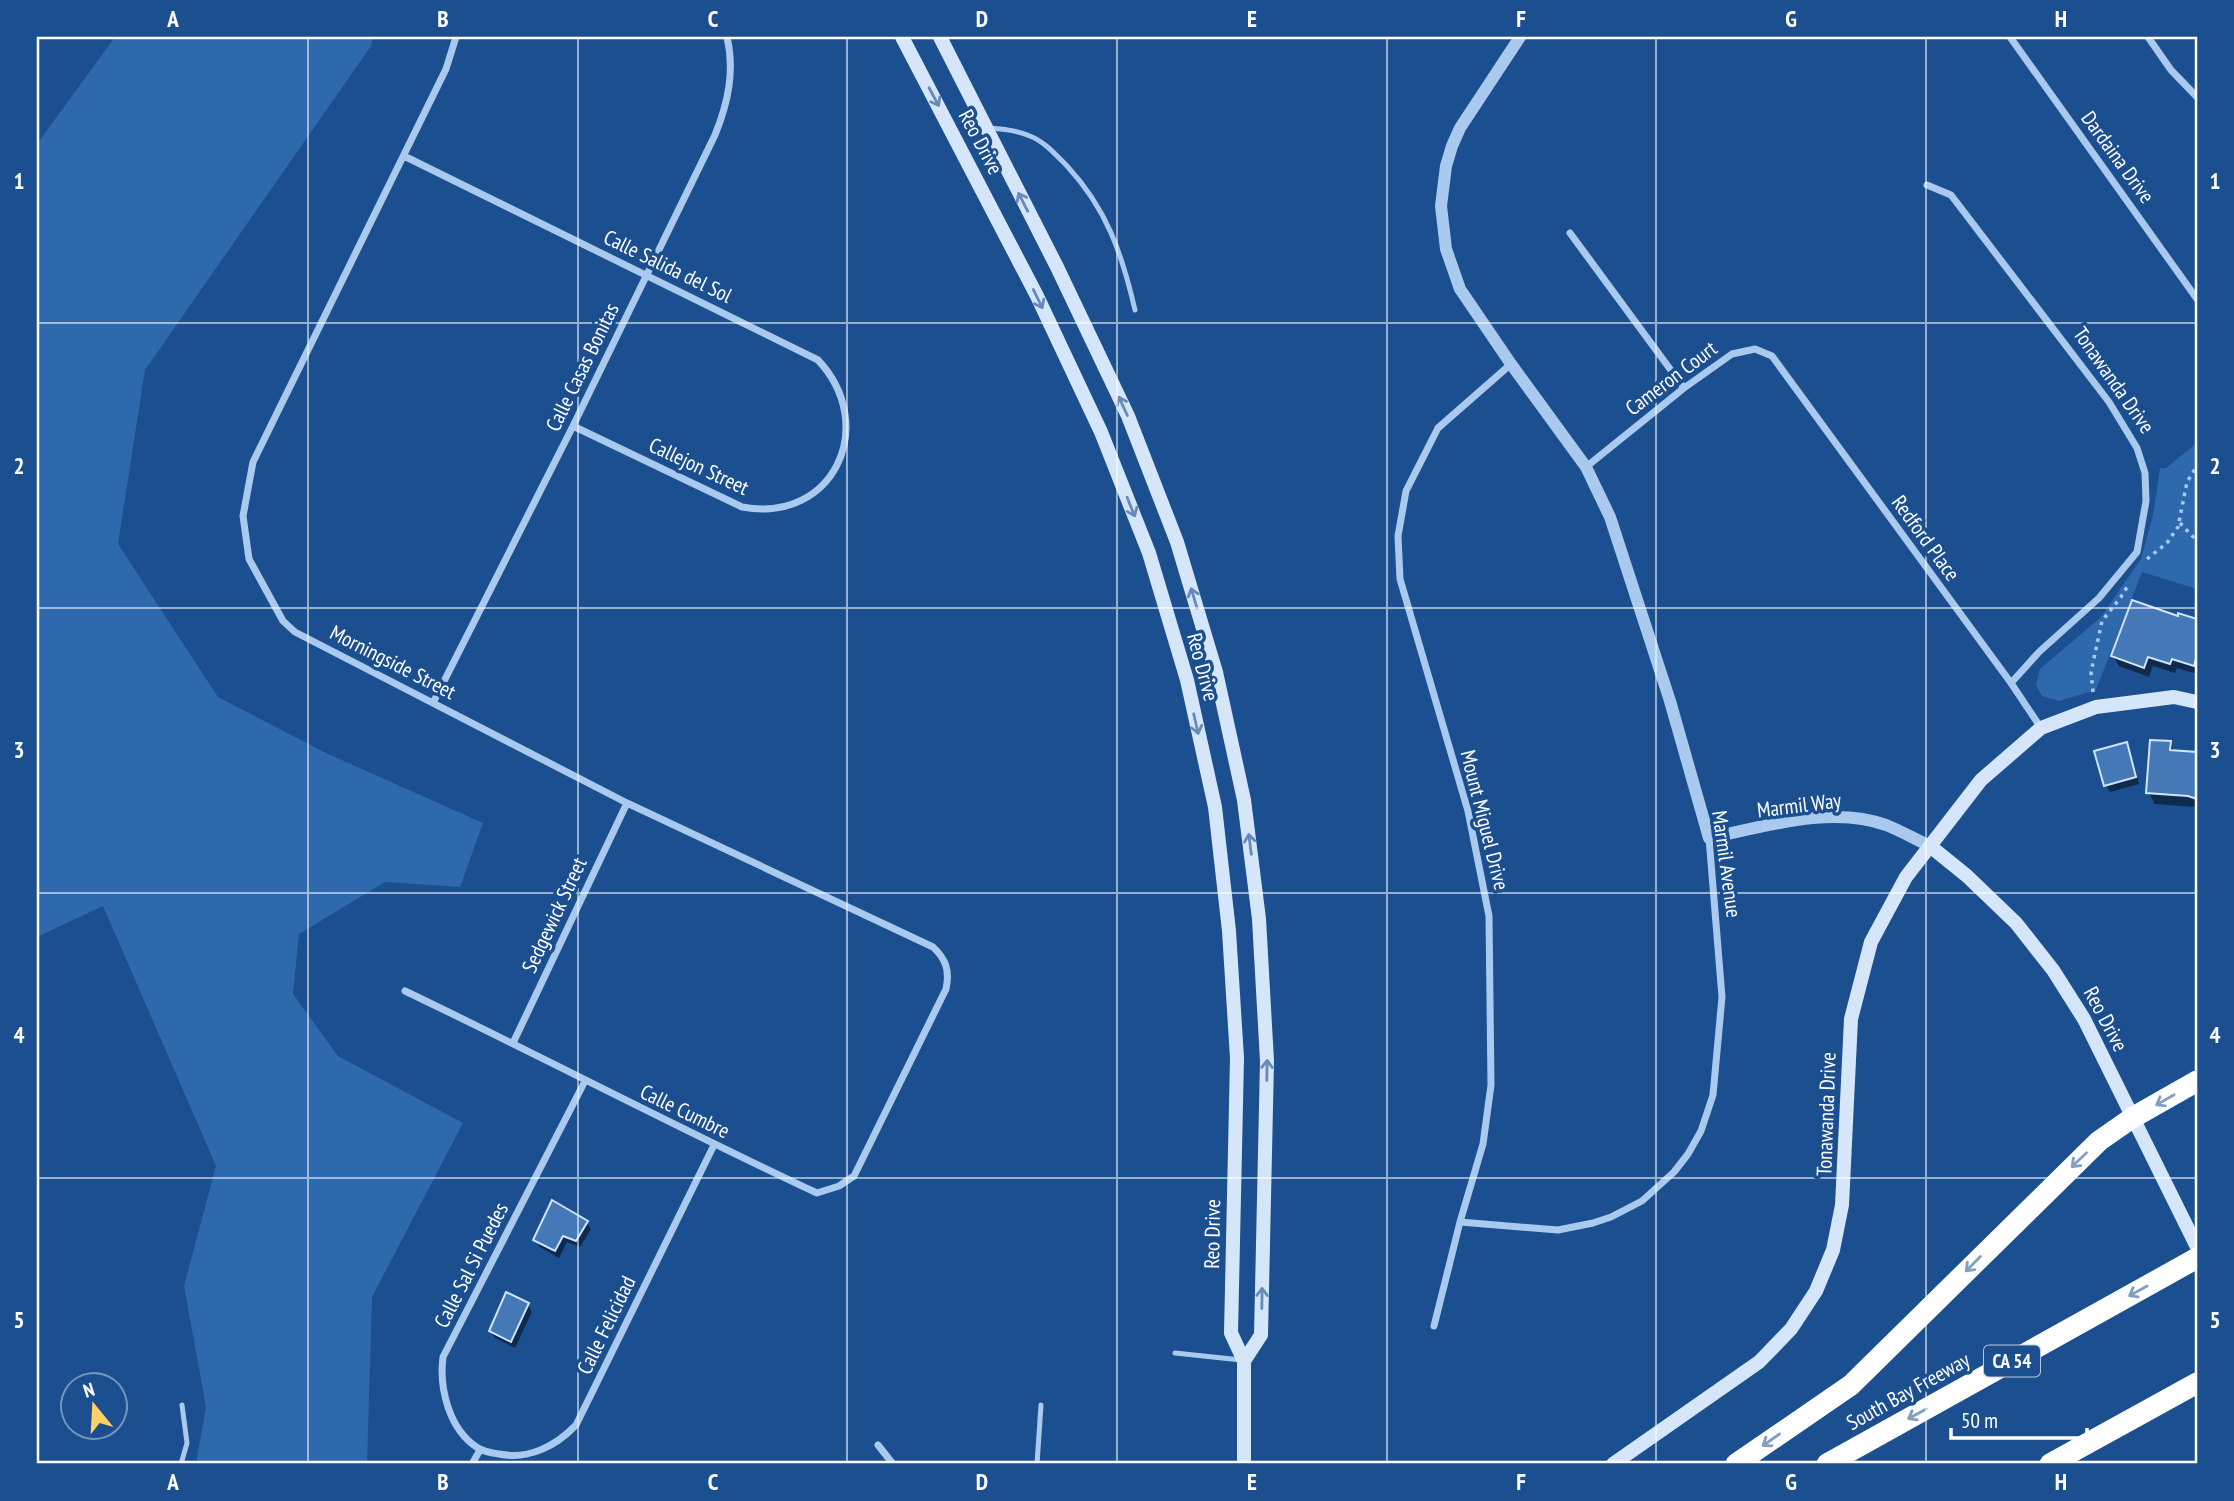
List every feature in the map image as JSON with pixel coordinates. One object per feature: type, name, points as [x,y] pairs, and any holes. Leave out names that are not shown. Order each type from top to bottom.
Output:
[{"type":"highway","points":[[1736,1464],[1852,1385],[2099,1141],[2132,1118],[2197,1081]]},
{"type":"highway","name":"South Bay Freeway","points":[[1827,1464],[2197,1258]]},
{"type":"highway","points":[[2050,1464],[2197,1383]]},
{"type":"main road","name":"Reo Drive","points":[[902,37],[1037,296],[1101,432],[1149,553],[1186,680],[1215,807],[1229,931],[1237,1059],[1231,1333],[1244,1361],[1244,1464]]},
{"type":"main road","name":"Reo Drive","points":[[940,37],[1057,267],[1128,416],[1177,542],[1216,672],[1244,800],[1259,919],[1268,1061],[1261,1335],[1244,1361]]},
{"type":"main road","points":[[2041,728],[2096,707],[2174,697],[2197,702]]},
{"type":"main road","name":"Tonawanda Drive","points":[[1613,1464],[1759,1362],[1791,1329],[1815,1292],[1833,1250],[1842,1205],[1851,1019],[1871,942],[1906,877],[1981,780],[2041,728]]},
{"type":"main road","name":"Reo Drive","points":[[1930,846],[1967,876],[2016,923],[2053,970],[2084,1019],[2197,1247]]},
{"type":"street","name":"Morningside Street","points":[[456,37],[446,69],[253,462],[243,516],[249,559],[283,621],[295,632],[627,803],[933,947],[946,964],[946,989],[901,1079]]},
{"type":"street","name":"Calle Casas Bonitas","points":[[433,703],[573,426],[722,117],[730,81],[727,37]]},
{"type":"street","name":"Marmil Avenue","points":[[1460,1222],[1559,1230],[1611,1217],[1642,1200],[1674,1172],[1688,1154],[1700,1131],[1713,1095],[1722,997],[1709,838],[1675,715],[1614,528],[1586,467],[1460,289],[1446,248],[1441,206],[1446,166],[1460,128],[1520,37]]},
{"type":"street","name":"Dardaina Drive","points":[[2010,37],[2197,299]]},
{"type":"street","points":[[2148,37],[2171,69],[2197,97]]},
{"type":"street","name":"Calle Salida del Sol","points":[[404,156],[818,360],[834,380],[844,404],[846,432],[839,460]]},
{"type":"street","name":"Tonawanda Drive","points":[[1927,185],[1951,195],[2109,402],[2137,448],[2145,473],[2146,501],[2137,552],[2099,598],[2039,652],[2011,683]]},
{"type":"street","points":[[1570,233],[1685,388]]},
{"type":"street","name":"Cameron Court","points":[[1586,467],[1731,354],[1755,349],[1772,356],[1782,369]]},
{"type":"street","name":"Mount Miguel Drive","points":[[1434,1326],[1483,1144],[1491,1085],[1489,916],[1468,811],[1400,579],[1398,536],[1406,491],[1437,428],[1511,364]]},
{"type":"street","name":"Redford Place","points":[[1782,369],[2041,728]]},
{"type":"street","name":"Callejon Street","points":[[573,426],[742,507],[756,510],[784,508],[808,497],[827,481],[839,460]]},
{"type":"street","name":"Sedgewick Street","points":[[513,1043],[627,803]]},
{"type":"street","name":"Marmil Way","points":[[1709,838],[1804,820],[1851,817],[1884,824],[1930,846]]},
{"type":"street","name":"Calle Cumbre","points":[[405,991],[714,1145],[817,1193],[830,1190],[854,1176],[901,1079]]},
{"type":"street","name":"Calle Sal Si Puedes","points":[[480,1450],[462,1431],[449,1408],[442,1380],[443,1357],[586,1081]]},
{"type":"street","name":"Calle Felicidad","points":[[480,1450],[505,1455],[530,1454],[555,1443],[576,1425],[714,1145]]},
{"type":"street","points":[[878,1445],[893,1464]]},
{"type":"street","points":[[472,1464],[480,1450]]},
{"type":"lane","points":[[985,127],[1032,136],[1053,152],[1082,182],[1102,211],[1116,244],[1135,310]]},
{"type":"lane","points":[[1175,1353],[1244,1361]]},
{"type":"lane","points":[[181,1464],[187,1443],[182,1405]]},
{"type":"lane","points":[[1037,1464],[1041,1405]]},
{"type":"path","points":[[2140,564],[2167,542],[2180,523],[2187,482],[2197,466]]},
{"type":"path","points":[[2180,523],[2197,541]]},
{"type":"path","points":[[2096,707],[2091,672],[2102,621],[2122,597],[2134,575]]},
{"type":"shaded area","points":[[115,37],[373,37],[371,46],[145,370],[118,544],[218,697],[326,753],[483,823],[460,887],[385,882],[299,934],[293,994],[338,1056],[463,1123],[372,1297],[367,1464],[196,1464],[206,1407],[184,1286],[216,1166],[103,906],[37,937],[37,144]]},
{"type":"shaded area","points":[[2197,443],[2197,589],[2142,572],[2096,690],[2059,701],[2042,696],[2036,685],[2040,669],[2101,617],[2141,559],[2153,515],[2160,468],[2166,468]]},
{"type":"building","points":[[2132,600],[2178,616],[2178,613],[2197,619],[2197,655],[2194,666],[2172,659],[2170,664],[2148,657],[2144,668],[2111,656]]},
{"type":"building","points":[[2150,740],[2171,741],[2170,750],[2197,752],[2197,799],[2146,793]]},
{"type":"building","points":[[2127,742],[2136,777],[2104,786],[2094,751]]},
{"type":"building","points":[[552,1200],[588,1221],[576,1241],[563,1236],[555,1251],[533,1240]]},
{"type":"building","points":[[506,1292],[529,1303],[511,1342],[489,1331]]}]
